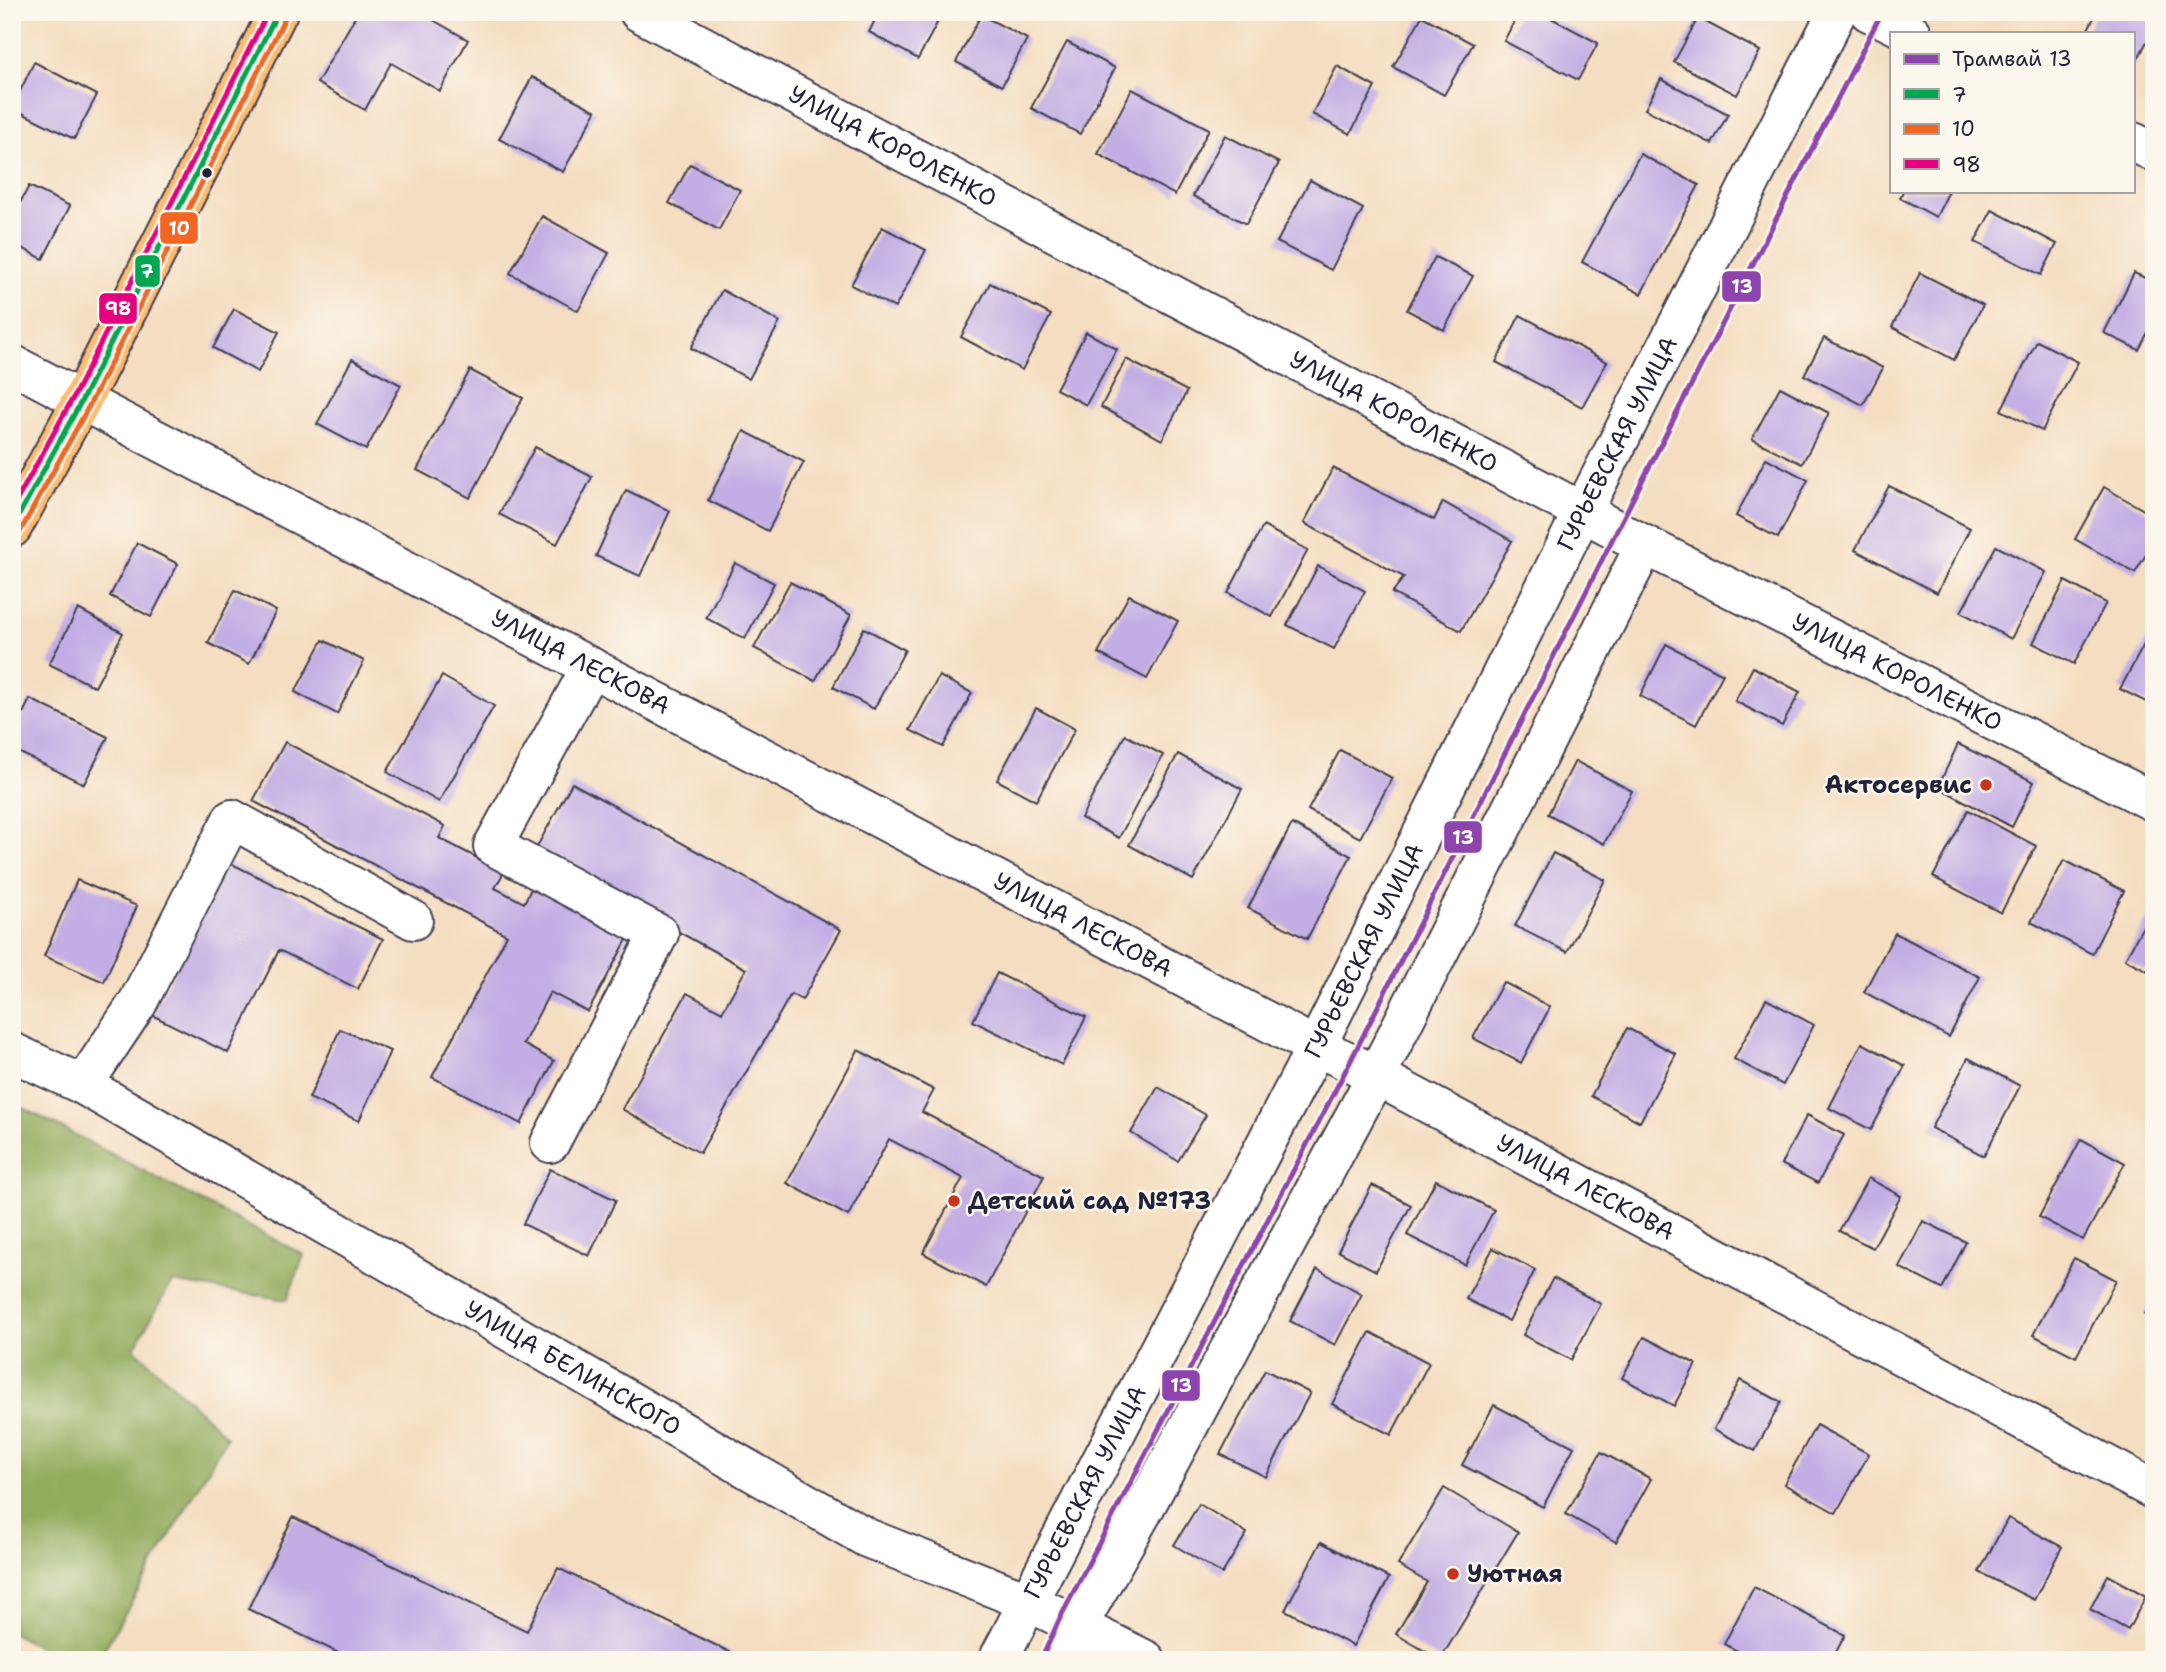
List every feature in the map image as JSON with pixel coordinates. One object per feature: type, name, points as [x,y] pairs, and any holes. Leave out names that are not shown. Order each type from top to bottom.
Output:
[{"type":"main road","points":[[12,528],[82,400],[278,12]]},
{"type":"street","name":"УЛИЦА КОРОЛЕНКО","points":[[639,12],[1645,545],[2154,802]]},
{"type":"street","name":"ГУРЬЕВСКАЯ УЛИЦА","points":[[998,1660],[1316,1046],[1583,511],[1837,12]]},
{"type":"street","points":[[1869,12],[1910,32]]},
{"type":"street","points":[[2134,142],[2154,152]]},
{"type":"street","name":"УЛИЦА ЛЕСКОВА","points":[[12,364],[1376,1076],[2154,1490]]},
{"type":"street","points":[[1071,1644],[1376,1076],[1645,545]]},
{"type":"street","points":[[551,1143],[659,934],[493,846],[591,667]]},
{"type":"street","points":[[83,1085],[136,1004],[232,819],[413,920]]},
{"type":"street","name":"УЛИЦА БЕЛИНСКОГО","points":[[12,1052],[83,1085],[867,1538],[1027,1601],[1071,1644],[1146,1660]]},
{"type":"green space","points":[[12,1102],[304,1255],[287,1300],[172,1282],[134,1348],[227,1437],[98,1660],[64,1660],[12,1633]]},
{"type":"building","points":[[358,12],[419,12],[468,40],[440,91],[391,63],[365,110],[317,83]]},
{"type":"building","points":[[879,12],[943,12],[918,59],[869,32]]},
{"type":"building","points":[[1519,12],[1540,12],[1598,43],[1578,80],[1504,41]]},
{"type":"building","points":[[2097,12],[2154,12],[2154,28],[2134,66],[2134,32],[2087,32]]},
{"type":"building","points":[[981,15],[1027,39],[1002,86],[956,62]]},
{"type":"building","points":[[1422,16],[1473,44],[1444,95],[1393,67]]},
{"type":"building","points":[[1698,18],[1760,51],[1737,95],[1674,62]]},
{"type":"building","points":[[1067,42],[1115,68],[1080,134],[1031,108]]},
{"type":"building","points":[[34,62],[97,95],[74,139],[12,108]]},
{"type":"building","points":[[1337,66],[1375,87],[1350,134],[1312,114]]},
{"type":"building","points":[[532,77],[596,111],[563,172],[499,139]]},
{"type":"building","points":[[1661,79],[1728,114],[1712,144],[1645,109]]},
{"type":"building","points":[[1132,89],[1209,129],[1175,195],[1098,154]]},
{"type":"building","points":[[1225,135],[1279,163],[1246,224],[1193,196]]},
{"type":"building","points":[[1640,154],[1699,185],[1641,294],[1582,262]]},
{"type":"building","points":[[690,164],[740,190],[719,230],[669,203]]},
{"type":"building","points":[[1310,180],[1363,209],[1331,270],[1277,242]]},
{"type":"building","points":[[29,186],[70,206],[43,259],[12,243],[12,218]]},
{"type":"building","points":[[1903,192],[1948,192],[1936,217],[1900,198]]},
{"type":"building","points":[[1992,210],[2057,244],[2041,275],[1975,242]]},
{"type":"building","points":[[542,216],[609,253],[578,311],[510,273]]},
{"type":"building","points":[[882,227],[926,250],[895,308],[851,285]]},
{"type":"building","points":[[1435,257],[1473,276],[1444,330],[1407,310]]},
{"type":"building","points":[[1920,273],[1983,305],[1954,360],[1892,327]]},
{"type":"building","points":[[2134,273],[2154,282],[2154,320],[2139,350],[2104,333]]},
{"type":"building","points":[[990,283],[1051,315],[1022,370],[961,337]]},
{"type":"building","points":[[722,290],[780,322],[749,379],[691,348]]},
{"type":"building","points":[[234,309],[279,332],[258,372],[213,348]]},
{"type":"building","points":[[1520,315],[1607,362],[1582,407],[1496,362]]},
{"type":"building","points":[[1086,332],[1117,349],[1086,405],[1056,389]]},
{"type":"building","points":[[1824,338],[1883,368],[1863,405],[1804,375]]},
{"type":"building","points":[[2037,341],[2078,362],[2042,431],[2001,410]]},
{"type":"building","points":[[352,359],[401,385],[366,450],[317,424]]},
{"type":"building","points":[[1126,359],[1187,391],[1162,440],[1101,407]]},
{"type":"building","points":[[470,370],[523,398],[470,498],[417,470]]},
{"type":"building","points":[[1780,387],[1829,413],[1802,464],[1752,439]]},
{"type":"building","points":[[744,431],[804,462],[768,531],[708,500]]},
{"type":"building","points":[[535,447],[592,477],[557,544],[499,514]]},
{"type":"building","points":[[1766,458],[1808,480],[1778,538],[1736,516]]},
{"type":"building","points":[[1333,468],[1434,520],[1443,502],[1512,541],[1461,631],[1392,593],[1404,577],[1304,523]]},
{"type":"building","points":[[1889,486],[1970,528],[1937,593],[1855,550]]},
{"type":"building","points":[[2104,487],[2154,516],[2154,541],[2135,573],[2075,539]]},
{"type":"building","points":[[626,490],[670,511],[640,576],[596,556]]},
{"type":"building","points":[[1263,526],[1308,550],[1272,617],[1228,593]]},
{"type":"building","points":[[137,543],[178,564],[151,617],[110,596]]},
{"type":"building","points":[[1996,546],[2046,572],[2011,639],[1961,612]]},
{"type":"building","points":[[735,563],[774,583],[745,639],[706,618]]},
{"type":"building","points":[[1318,566],[1365,591],[1334,649],[1287,625]]},
{"type":"building","points":[[2065,581],[2106,603],[2074,664],[2033,643]]},
{"type":"building","points":[[790,582],[851,615],[815,681],[754,648]]},
{"type":"building","points":[[235,590],[276,611],[249,664],[208,643]]},
{"type":"building","points":[[1129,595],[1178,621],[1147,679],[1098,653]]},
{"type":"building","points":[[78,609],[123,633],[95,687],[49,664]]},
{"type":"building","points":[[2154,626],[2154,706],[2120,689]]},
{"type":"building","points":[[864,628],[905,650],[874,709],[833,687]]},
{"type":"building","points":[[323,640],[364,661],[337,714],[295,692]]},
{"type":"building","points":[[1666,644],[1723,674],[1696,725],[1640,696]]},
{"type":"building","points":[[1753,667],[1800,692],[1782,726],[1735,701]]},
{"type":"building","points":[[442,676],[494,706],[439,802],[387,772]]},
{"type":"building","points":[[939,676],[972,693],[943,747],[910,730]]},
{"type":"building","points":[[30,699],[108,737],[84,784],[12,749],[12,736]]},
{"type":"building","points":[[1036,708],[1075,729],[1036,801],[997,780]]},
{"type":"building","points":[[1125,735],[1163,755],[1119,838],[1081,818]]},
{"type":"building","points":[[285,742],[445,826],[439,838],[504,872],[495,888],[524,903],[534,883],[630,934],[588,1012],[550,992],[523,1044],[554,1061],[521,1124],[432,1077],[507,935],[253,801]]},
{"type":"building","name":"Актосервис","points":[[1958,744],[2034,782],[2012,827],[1938,787]]},
{"type":"building","points":[[1340,750],[1392,778],[1360,838],[1308,810]]},
{"type":"building","points":[[1178,754],[1242,789],[1193,880],[1129,845]]},
{"type":"building","points":[[1575,761],[1632,791],[1604,844],[1548,814]]},
{"type":"building","points":[[572,783],[841,930],[802,1000],[791,994],[700,1153],[622,1109],[687,993],[722,1012],[746,969],[534,852]]},
{"type":"building","points":[[1968,810],[2036,846],[2001,913],[1933,877]]},
{"type":"building","points":[[1292,824],[1351,856],[1307,939],[1248,908]]},
{"type":"building","points":[[1553,853],[1605,880],[1567,952],[1515,926]]},
{"type":"building","points":[[2064,860],[2124,891],[2092,954],[2031,922]]},
{"type":"building","points":[[228,862],[383,939],[358,989],[279,950],[228,1053],[152,1015]]},
{"type":"building","points":[[77,880],[137,906],[104,982],[44,956]]},
{"type":"building","points":[[2154,906],[2154,974],[2125,959]]},
{"type":"building","points":[[1895,933],[1980,977],[1949,1037],[1864,992]]},
{"type":"building","points":[[997,973],[1086,1017],[1062,1065],[973,1021]]},
{"type":"building","points":[[1503,982],[1550,1007],[1521,1063],[1473,1038]]},
{"type":"building","points":[[1766,999],[1814,1025],[1783,1085],[1734,1059]]},
{"type":"building","points":[[1627,1028],[1676,1054],[1640,1122],[1591,1096]]},
{"type":"building","points":[[340,1029],[390,1051],[359,1121],[309,1098]]},
{"type":"building","points":[[1862,1043],[1905,1066],[1871,1130],[1829,1108]]},
{"type":"building","points":[[858,1050],[934,1090],[922,1112],[1044,1176],[986,1287],[923,1253],[963,1178],[889,1139],[848,1216],[787,1183]]},
{"type":"building","points":[[1968,1058],[2020,1086],[1984,1156],[1931,1128]]},
{"type":"building","points":[[1158,1087],[1206,1115],[1178,1161],[1131,1133]]},
{"type":"building","points":[[1807,1115],[1844,1135],[1818,1183],[1781,1164]]},
{"type":"building","points":[[2081,1139],[2125,1163],[2083,1240],[2039,1217]]},
{"type":"building","points":[[550,1169],[616,1200],[589,1256],[523,1224]]},
{"type":"building","points":[[1868,1178],[1901,1196],[1873,1248],[1839,1231]]},
{"type":"building","points":[[1436,1180],[1494,1210],[1465,1265],[1407,1235]]},
{"type":"building","points":[[1372,1185],[1411,1205],[1376,1271],[1338,1251]]},
{"type":"building","points":[[1923,1221],[1966,1242],[1942,1289],[1899,1267]]},
{"type":"building","points":[[1493,1248],[1535,1270],[1509,1321],[1466,1299]]},
{"type":"building","points":[[2074,1258],[2116,1280],[2076,1357],[2033,1335]]},
{"type":"building","points":[[1317,1269],[1362,1294],[1335,1345],[1290,1321]]},
{"type":"building","points":[[1553,1278],[1601,1304],[1571,1360],[1523,1335]]},
{"type":"building","points":[[2154,1298],[2154,1319],[2145,1314]]},
{"type":"building","points":[[1370,1332],[1429,1363],[1391,1435],[1332,1404]]},
{"type":"building","points":[[1644,1337],[1696,1364],[1674,1406],[1622,1378]]},
{"type":"building","points":[[1265,1370],[1310,1393],[1266,1477],[1220,1454]]},
{"type":"building","points":[[1740,1380],[1781,1402],[1755,1451],[1714,1429]]},
{"type":"building","points":[[1494,1405],[1574,1447],[1543,1507],[1462,1465]]},
{"type":"building","points":[[1816,1425],[1869,1454],[1836,1513],[1784,1484]]},
{"type":"building","points":[[1601,1452],[1651,1479],[1616,1542],[1566,1514]]},
{"type":"building","name":"Уютная","points":[[1444,1488],[1518,1532],[1440,1660],[1396,1634],[1427,1582],[1398,1565]]},
{"type":"building","points":[[1199,1504],[1247,1533],[1222,1574],[1174,1545]]},
{"type":"building","points":[[293,1517],[527,1631],[558,1568],[746,1660],[353,1660],[248,1609]]},
{"type":"building","points":[[2008,1518],[2062,1547],[2034,1600],[1979,1572]]},
{"type":"building","points":[[1321,1542],[1389,1578],[1353,1646],[1285,1610]]},
{"type":"building","points":[[2108,1575],[2146,1596],[2128,1630],[2090,1609]]},
{"type":"building","points":[[1754,1587],[1845,1635],[1832,1660],[1755,1660],[1724,1644]]},
{"type":"tram line","name":"13","points":[[1041,1660],[1060,1618],[1350,1062],[1617,530],[1882,12]]},
{"type":"transit line","name":"98","points":[[12,509],[74,396],[268,12]]},
{"type":"transit line","name":"7","points":[[12,528],[82,400],[278,12]]},
{"type":"transit line","name":"10","points":[[20,532],[90,404],[286,16]]},
{"type":"place","name":"Актосервис","points":[[1986,785]]},
{"type":"place","name":"Детский сад №173","points":[[954,1201]]},
{"type":"place","name":"Уютная","points":[[1453,1574]]}]
